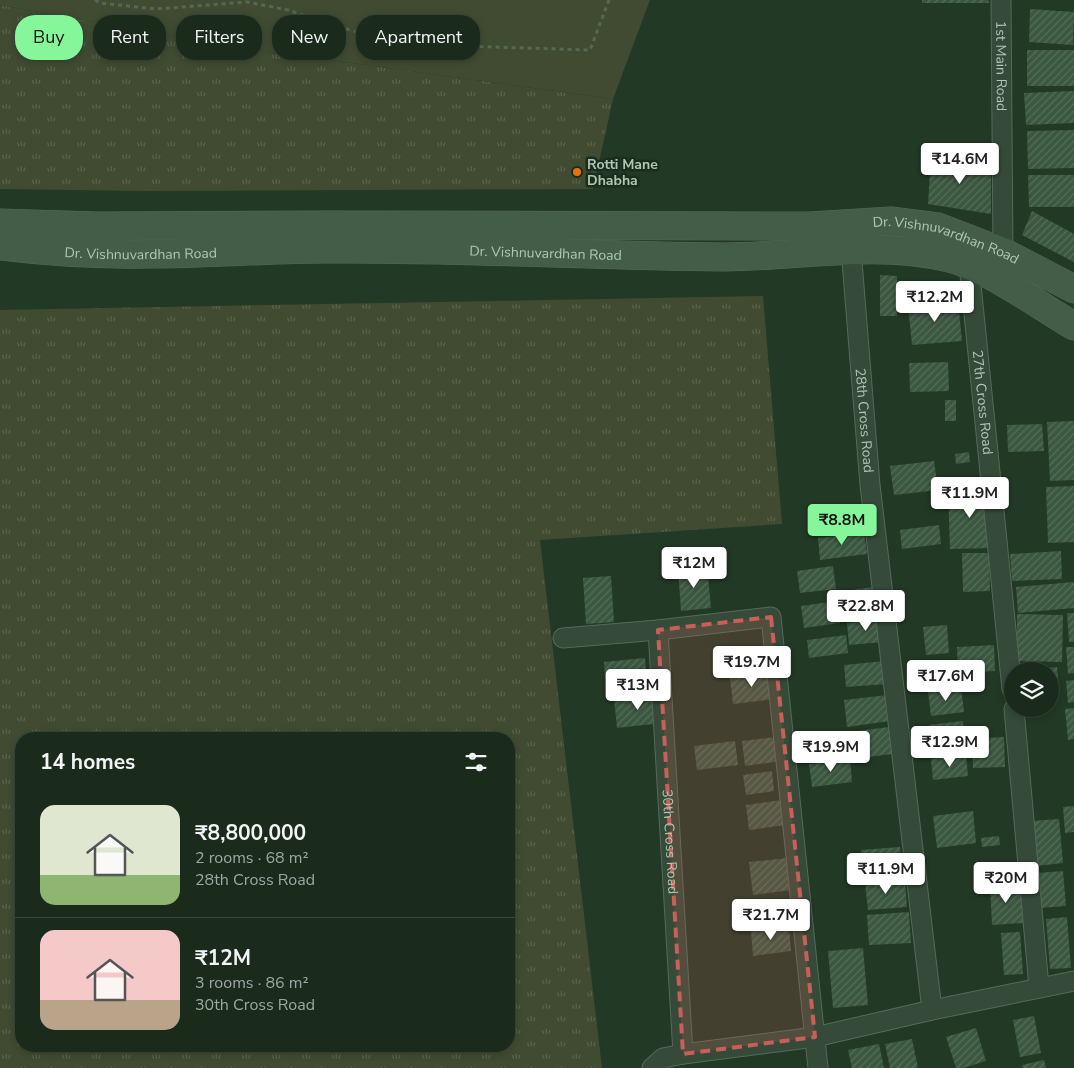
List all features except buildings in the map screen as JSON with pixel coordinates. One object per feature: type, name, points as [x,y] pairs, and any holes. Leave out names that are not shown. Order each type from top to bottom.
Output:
[{"type":"main road","name":"Dr. Vishnuvardhan Road","points":[[0,223],[97,226],[810,226],[891,221],[938,226],[1003,252],[1074,289]]},
{"type":"main road","name":"Dr. Vishnuvardhan Road","points":[[0,246],[52,252],[148,254],[328,249],[512,251],[729,257],[851,249],[905,251],[948,258],[969,265],[1074,326]]},
{"type":"street","name":"1st Main Road","points":[[1000,0],[1003,252]]},
{"type":"street","name":"28th Cross Road","points":[[851,249],[870,485],[932,1010]]},
{"type":"street","name":"27th Cross Road","points":[[969,265],[1009,662]]},
{"type":"street","points":[[563,638],[658,630],[771,617],[818,1068]]},
{"type":"street","name":"30th Cross Road","points":[[658,630],[683,1054]]},
{"type":"street","points":[[1015,717],[1039,987]]},
{"type":"street","points":[[652,1068],[663,1058],[815,1037],[932,1010],[1074,981]]},
{"type":"path","points":[[95,0],[100,3],[156,9],[248,2],[288,10],[399,44],[590,50],[609,0]]},
{"type":"highlighted area","points":[[771,617],[815,1037],[683,1054],[658,630]]},
{"type":"green space","points":[[0,0],[650,0],[613,99],[330,60],[346,60],[346,15],[272,15],[272,52],[262,51],[262,15],[176,15],[176,37],[166,35],[166,15],[93,15],[93,22],[83,20],[83,15],[55,15],[0,5]]},
{"type":"green space","points":[[0,5],[55,15],[15,15],[15,60],[83,60],[83,20],[93,22],[93,60],[166,60],[166,35],[176,37],[176,60],[262,60],[262,51],[272,52],[272,60],[330,60],[613,99],[593,189],[148,191],[0,189]]},
{"type":"green space","points":[[763,296],[782,524],[540,540],[602,1068],[0,1068],[0,310]]},
{"type":"place","name":"Rotti Mane Dhabha","points":[[577,172]]}]
